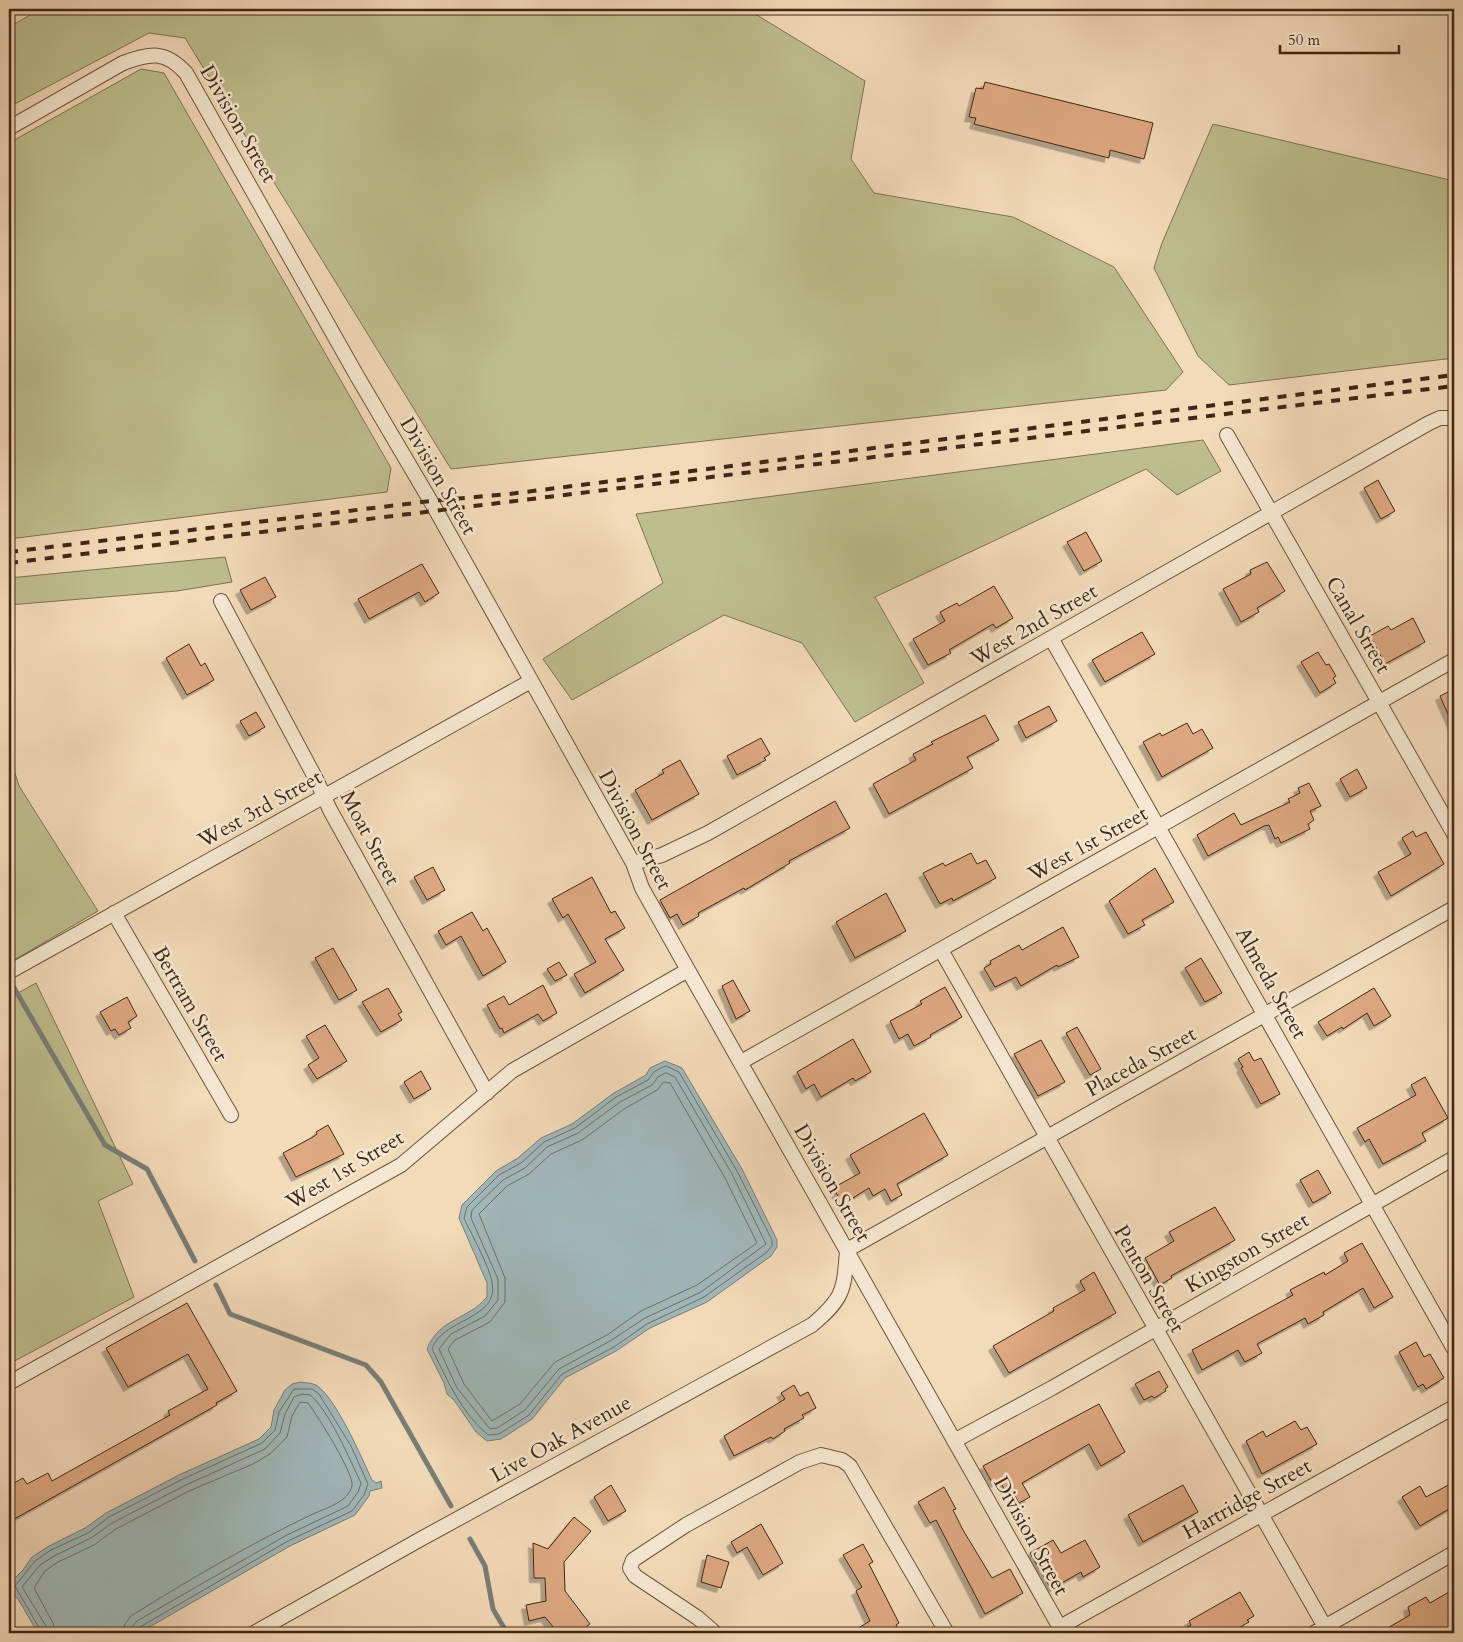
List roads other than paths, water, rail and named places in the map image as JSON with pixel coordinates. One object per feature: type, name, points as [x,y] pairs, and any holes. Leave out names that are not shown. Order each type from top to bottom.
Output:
[{"type":"street","name":"Division Street","points":[[9,128],[123,63],[142,56],[162,55],[176,62],[191,81],[531,681],[633,863],[642,888],[1061,1630]]},
{"type":"street","name":"West 2nd Street","points":[[633,863],[662,856],[708,833],[1429,423],[1440,418],[1453,418]]},
{"type":"street","name":"Canal Street","points":[[1227,435],[1454,834]]},
{"type":"street","name":"Moat Street","points":[[221,601],[324,796],[487,1093]]},
{"type":"street","name":"Almeda Street","points":[[1051,638],[1454,1349]]},
{"type":"street","name":"West 1st Street","points":[[741,1062],[1454,660]]},
{"type":"street","name":"West 3rd Street","points":[[9,972],[531,681]]},
{"type":"street","name":"Placeda Street","points":[[847,1250],[1454,908]]},
{"type":"street","name":"Bertram Street","points":[[114,914],[231,1115]]},
{"type":"street","name":"Penton Street","points":[[941,950],[1261,1514],[1320,1630]]},
{"type":"street","name":"West 1st Street","points":[[9,1384],[401,1165],[512,1071],[534,1056],[688,970]]},
{"type":"street","name":"Kingston Street","points":[[954,1441],[1155,1330],[1454,1158]]},
{"type":"street","name":"Live Oak Avenue","points":[[254,1633],[419,1540],[812,1325],[829,1310],[841,1294],[847,1250]]},
{"type":"street","name":"Hartridge Street","points":[[1061,1630],[1261,1514],[1454,1407]]},
{"type":"street","points":[[715,1633],[698,1618],[635,1576],[630,1568],[633,1560],[639,1554],[800,1462],[821,1455],[842,1460],[850,1466],[947,1633]]},
{"type":"street","points":[[1320,1630],[1454,1553]]},
{"type":"water","points":[[665,1061],[682,1068],[742,1169],[777,1240],[777,1247],[771,1256],[707,1302],[650,1328],[616,1351],[565,1378],[532,1419],[501,1439],[487,1441],[476,1432],[454,1400],[447,1394],[444,1383],[427,1349],[439,1331],[479,1305],[487,1297],[487,1283],[459,1218],[462,1205],[496,1171],[518,1158],[541,1138],[572,1124],[614,1093],[646,1075],[650,1068]]},
{"type":"water","points":[[301,1382],[316,1385],[324,1392],[348,1429],[372,1480],[376,1483],[381,1481],[382,1488],[370,1491],[369,1496],[355,1515],[290,1546],[139,1633],[38,1633],[18,1599],[12,1594],[10,1583],[23,1570],[32,1557],[85,1528],[106,1513],[181,1474],[259,1439],[271,1427],[274,1410],[285,1390],[292,1384]]},
{"type":"waterway","points":[[13,986],[105,1145],[147,1169],[195,1261]]},
{"type":"waterway","points":[[216,1285],[230,1314],[366,1365],[381,1382],[451,1506]]},
{"type":"waterway","points":[[470,1539],[485,1566],[493,1609],[507,1633]]},
{"type":"railway","points":[[9,552],[431,501],[509,494],[1454,375]]},
{"type":"railway","points":[[9,563],[1454,386]]}]
